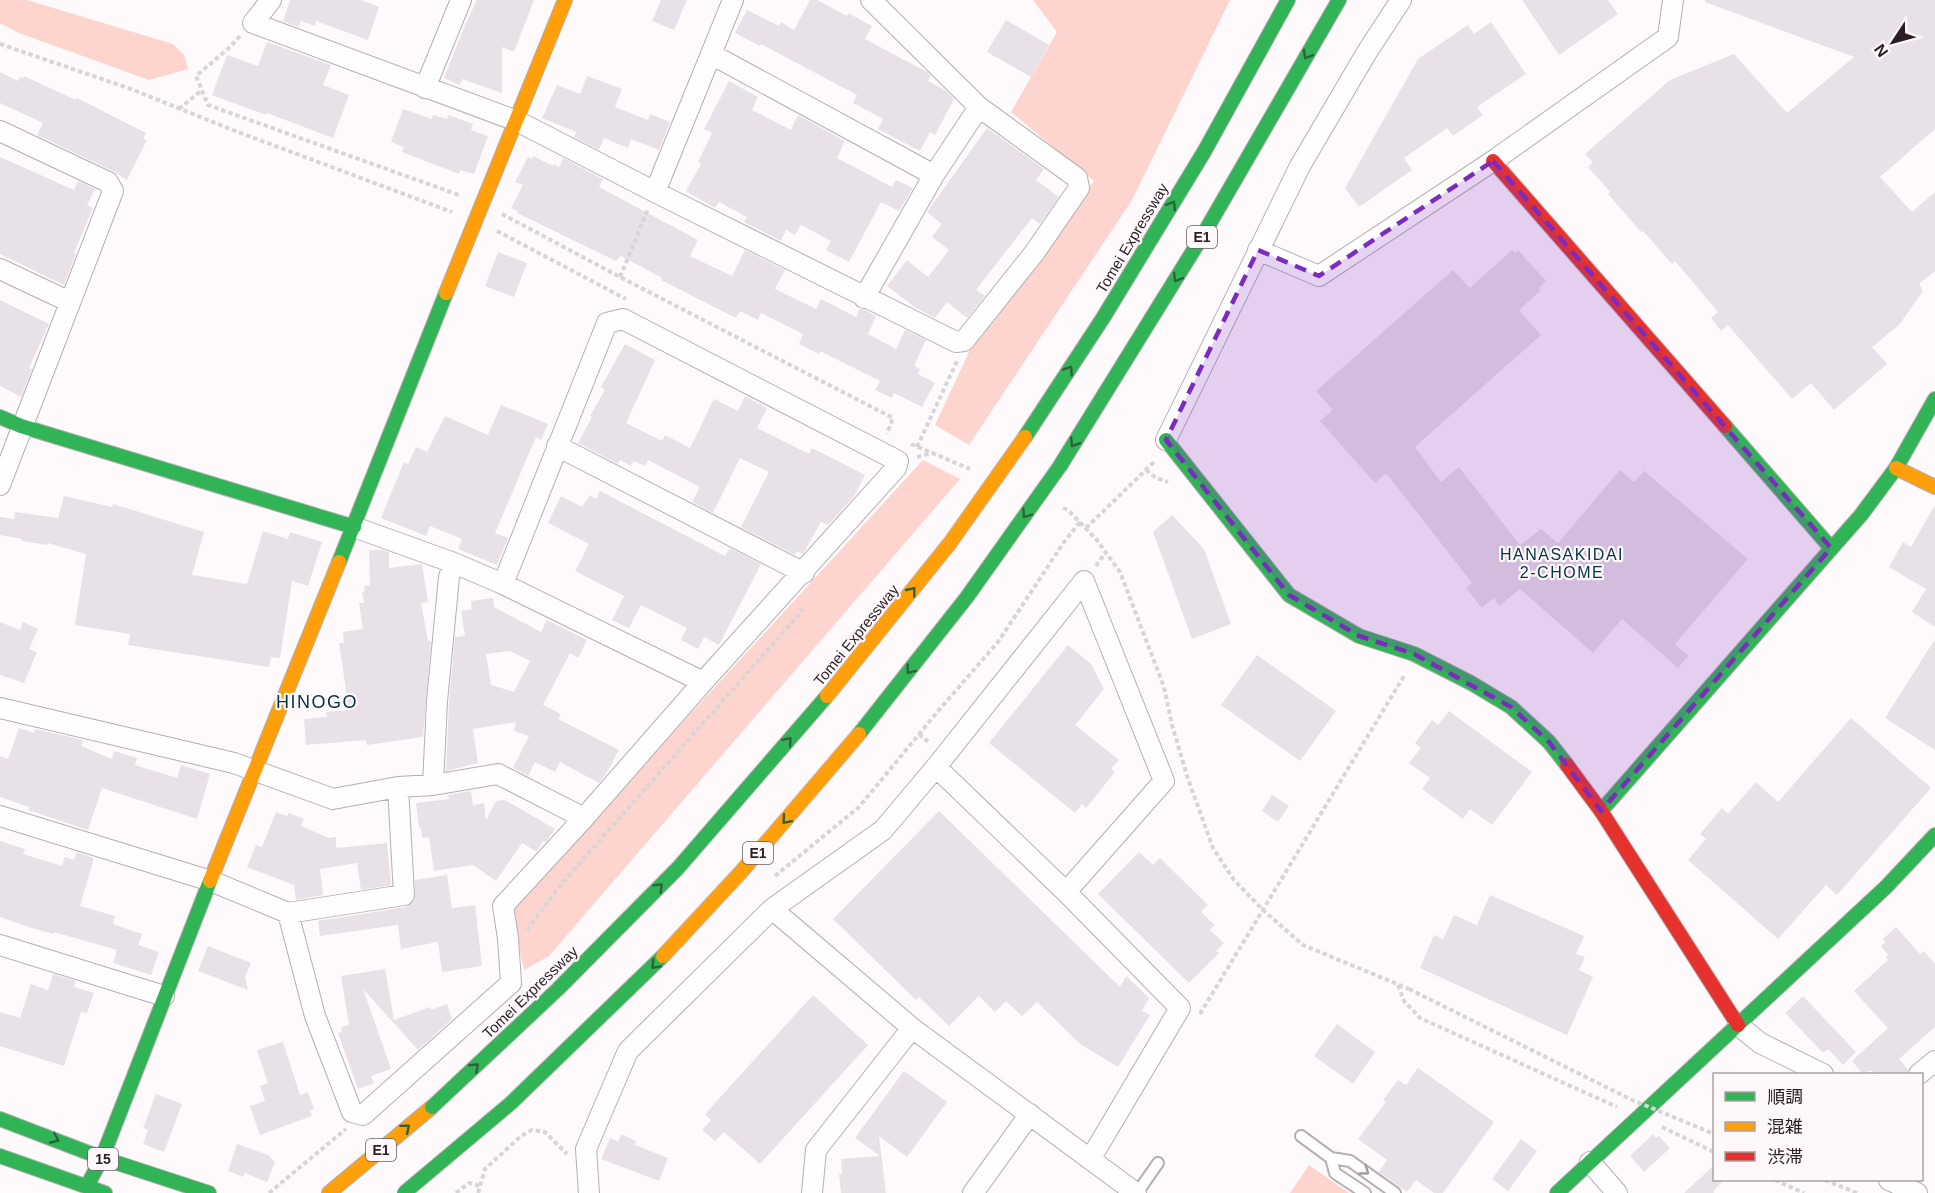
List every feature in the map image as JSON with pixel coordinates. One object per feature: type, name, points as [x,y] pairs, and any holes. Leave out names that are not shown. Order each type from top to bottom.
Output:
[{"type":"main road","points":[[92,1191],[102,1158],[164,996],[354,526],[481,203],[517,121],[565,0]]},
{"type":"main road","name":"Tomei Expressway","points":[[329,1193],[432,1107],[542,1005],[678,868],[835,687],[951,543],[1025,437],[1103,318],[1204,152],[1288,0]]},
{"type":"main road","name":"E1","points":[[408,1191],[511,1103],[651,970],[741,872],[837,761],[968,597],[1060,466],[1154,317],[1238,177],[1339,0]]},
{"type":"main road","points":[[1493,161],[1831,548]]},
{"type":"main road","points":[[1601,811],[1861,515],[1896,468],[1935,399]]},
{"type":"main road","points":[[0,417],[21,426],[354,526]]},
{"type":"main road","points":[[1166,440],[1289,595],[1359,636],[1413,654],[1471,682],[1511,707],[1549,742],[1601,811],[1738,1025]]},
{"type":"main road","points":[[1896,468],[1935,487]]},
{"type":"main road","points":[[1557,1193],[1886,887],[1935,836]]},
{"type":"main road","name":"15","points":[[0,1119],[102,1158],[209,1193]]},
{"type":"main road","name":"15","points":[[0,1155],[92,1191]]},
{"type":"street","points":[[271,0],[253,23],[517,121],[864,298],[956,342],[964,341],[1035,252],[1079,188],[1077,178],[979,106],[872,0]]},
{"type":"street","points":[[425,88],[461,0]]},
{"type":"street","points":[[655,192],[733,0]]},
{"type":"street","points":[[1166,440],[1300,166],[1367,52],[1401,0]]},
{"type":"street","points":[[1258,250],[1319,276],[1493,161],[1668,37],[1673,0]]},
{"type":"street","points":[[711,54],[934,175]]},
{"type":"street","points":[[864,298],[934,175],[979,106]]},
{"type":"street","points":[[0,131],[108,182],[114,191],[0,485]]},
{"type":"street","points":[[0,269],[70,302]]},
{"type":"street","points":[[288,913],[315,1016],[352,1112],[363,1115],[511,983],[503,906],[584,818],[703,682],[804,573],[896,468],[898,461],[623,319],[607,323],[503,584]]},
{"type":"street","points":[[557,446],[804,573]]},
{"type":"street","points":[[354,526],[503,584],[703,682]]},
{"type":"street","points":[[433,785],[449,577],[454,563]]},
{"type":"street","points":[[589,1193],[586,1149],[628,1051],[772,909],[883,830],[1084,581],[1164,781],[1066,892]]},
{"type":"street","points":[[0,708],[256,769],[333,799],[398,787],[433,785],[498,774],[584,818]]},
{"type":"street","points":[[936,767],[1066,892],[1180,1008],[1091,1158]]},
{"type":"street","points":[[0,816],[211,881],[288,913],[404,895],[398,787]]},
{"type":"street","points":[[772,909],[912,1028],[1136,1193]]},
{"type":"street","points":[[0,945],[164,996]]},
{"type":"street","points":[[1738,1025],[1760,1042],[1821,1073]]},
{"type":"street","points":[[812,1193],[816,1150],[912,1028]]},
{"type":"street","points":[[1920,1073],[1935,1061]]},
{"type":"street","points":[[974,1193],[1030,1114]]},
{"type":"street","points":[[1590,1162],[1617,1193]]},
{"type":"street","points":[[1893,1181],[1917,1193]]},
{"type":"lane","points":[[1301,1136],[1331,1158],[1350,1161],[1395,1193]]},
{"type":"lane","points":[[1331,1158],[1335,1173],[1365,1193]]},
{"type":"lane","points":[[1136,1193],[1158,1163]]},
{"type":"path","points":[[253,23],[229,48],[195,76],[208,105],[481,203],[893,418],[887,434]]},
{"type":"path","points":[[0,44],[131,89],[456,213]]},
{"type":"path","points":[[179,109],[202,90]]},
{"type":"path","points":[[620,277],[655,192]]},
{"type":"path","points":[[917,447],[957,364],[964,341]]},
{"type":"path","points":[[1086,528],[1158,459]]},
{"type":"path","points":[[773,878],[859,807],[998,642],[1064,542],[1080,522]]},
{"type":"path","points":[[1096,539],[1120,572],[1164,687],[1172,725],[1188,779],[1213,848],[1234,880],[1263,910],[1303,945],[1409,989],[1630,1099],[1713,1134]]},
{"type":"path","points":[[508,938],[516,937],[528,930],[563,882],[802,611],[790,588]]},
{"type":"path","points":[[1197,1019],[1404,677],[1413,654]]},
{"type":"path","points":[[1398,985],[1404,1001],[1420,1018],[1640,1116],[1713,1152]]},
{"type":"path","points":[[269,1193],[363,1115]]},
{"type":"path","points":[[478,1193],[485,1169],[521,1136],[532,1130],[544,1132],[572,1160],[573,1151]]},
{"type":"path","points":[[1778,1181],[1802,1193]]},
{"type":"path","points":[[1830,1181],[1856,1192]]},
{"type":"path","points":[[456,1193],[469,1183],[481,1186]]},
{"type":"highlighted area","points":[[1493,161],[1831,548],[1601,811],[1549,742],[1511,707],[1414,654],[1359,636],[1289,595],[1166,440],[1258,250],[1319,276]]},
{"type":"shaded area","points":[[0,0],[27,0],[173,44],[184,55],[188,69],[149,80],[19,33],[0,23]]},
{"type":"shaded area","points":[[1033,0],[1230,0],[1132,200],[969,445],[935,425],[969,352],[1094,181],[1011,112],[1057,32]]},
{"type":"shaded area","points":[[923,460],[960,479],[549,956],[524,970],[513,920],[516,904]]},
{"type":"shaded area","points":[[1309,1165],[1349,1193],[1290,1193]]},
{"type":"building","points":[[290,0],[361,0],[379,7],[368,40],[316,21],[315,26],[301,21],[298,27],[283,21]]},
{"type":"building","points":[[477,0],[534,0],[514,52],[502,47],[502,93],[462,79],[460,85],[444,78]]},
{"type":"building","points":[[661,0],[687,0],[674,30],[652,21]]},
{"type":"building","points":[[810,0],[817,0],[847,16],[848,13],[872,26],[865,39],[927,72],[931,76],[928,81],[945,90],[954,99],[935,135],[930,132],[920,151],[878,129],[883,119],[853,103],[857,95],[761,44],[760,46],[735,33],[747,10],[779,26],[781,22],[794,30]]},
{"type":"building","points":[[1522,0],[1608,0],[1618,14],[1559,55]]},
{"type":"building","points":[[1705,0],[1935,0],[1935,129],[1880,177],[1912,212],[1935,192],[1935,271],[1919,284],[1923,291],[1899,325],[1872,347],[1887,364],[1834,410],[1811,383],[1792,399],[1728,325],[1721,331],[1711,318],[1718,312],[1675,261],[1672,264],[1643,231],[1641,232],[1588,167],[1593,162],[1585,154],[1670,80],[1734,54],[1787,113],[1854,57],[1705,2]]},
{"type":"building","points":[[1006,20],[1049,45],[1031,77],[987,52]]},
{"type":"building","points":[[1491,22],[1526,74],[1477,107],[1483,115],[1453,136],[1447,128],[1404,158],[1412,170],[1359,207],[1345,188],[1418,59],[1468,25],[1474,34]]},
{"type":"building","points":[[267,42],[331,65],[323,85],[349,95],[333,138],[212,95],[227,55],[258,66]]},
{"type":"building","points":[[0,72],[18,81],[24,76],[76,100],[77,98],[146,133],[143,139],[147,140],[127,180],[37,135],[43,123],[0,103]]},
{"type":"building","points":[[587,76],[622,89],[615,107],[648,120],[650,114],[670,122],[659,150],[631,139],[628,148],[604,138],[599,150],[574,137],[576,132],[542,118],[557,85],[580,94]]},
{"type":"building","points":[[729,81],[758,97],[752,110],[791,130],[798,115],[845,141],[837,158],[892,187],[896,180],[913,188],[899,211],[881,202],[849,262],[826,250],[831,241],[801,225],[795,235],[786,230],[781,241],[744,222],[747,217],[719,202],[715,208],[686,191],[701,164],[698,162],[712,133],[704,129]]},
{"type":"building","points":[[403,109],[432,119],[433,115],[447,119],[448,115],[473,124],[471,130],[488,136],[474,174],[460,170],[459,174],[402,152],[404,147],[391,142]]},
{"type":"building","points":[[987,128],[1044,169],[1036,180],[1059,197],[1040,224],[1032,218],[976,290],[985,296],[967,318],[947,302],[935,318],[916,308],[887,286],[907,260],[928,277],[949,250],[932,237],[942,224],[927,212]]},
{"type":"building","points":[[533,156],[559,167],[563,158],[603,179],[599,187],[698,240],[690,256],[732,276],[745,250],[785,270],[775,289],[816,309],[821,299],[856,317],[859,309],[865,310],[876,316],[868,334],[896,349],[905,330],[926,340],[914,366],[920,369],[918,374],[935,383],[922,407],[894,393],[892,398],[875,390],[880,381],[820,351],[819,354],[799,344],[803,334],[761,313],[758,320],[740,311],[736,318],[661,280],[662,278],[621,256],[616,261],[517,213],[518,211],[511,208],[523,185],[515,182],[528,157],[532,159]]},
{"type":"building","points":[[0,157],[74,190],[78,181],[95,189],[87,205],[93,208],[74,253],[76,254],[64,285],[0,254]]},
{"type":"building","points":[[1512,250],[1515,253],[1518,250],[1546,281],[1539,288],[1541,290],[1519,310],[1541,335],[1415,447],[1441,482],[1459,467],[1520,545],[1541,529],[1558,543],[1620,470],[1634,482],[1644,471],[1748,559],[1675,644],[1688,656],[1678,668],[1622,619],[1593,653],[1520,589],[1499,606],[1494,598],[1482,608],[1466,588],[1472,583],[1386,473],[1375,483],[1320,421],[1333,410],[1316,391],[1453,270],[1470,288]]},
{"type":"building","points":[[498,252],[527,263],[514,297],[485,286]]},
{"type":"building","points":[[0,300],[49,324],[29,368],[32,369],[21,397],[0,386]]},
{"type":"building","points":[[625,344],[655,360],[626,423],[662,441],[665,435],[690,448],[714,399],[738,411],[745,396],[767,408],[757,428],[809,454],[812,448],[865,475],[854,496],[828,525],[821,522],[803,554],[797,551],[795,555],[741,527],[769,472],[740,458],[713,513],[692,502],[700,487],[648,460],[645,466],[634,461],[631,466],[620,460],[618,464],[578,443],[605,390],[601,387]]},
{"type":"building","points":[[501,405],[548,424],[541,440],[536,437],[495,533],[508,538],[497,565],[458,549],[462,539],[430,526],[426,536],[381,518],[404,462],[408,464],[416,447],[427,452],[445,416],[488,435]]},
{"type":"building","points":[[600,491],[725,556],[730,548],[761,564],[719,645],[704,637],[698,649],[681,640],[687,628],[641,605],[629,628],[612,620],[624,596],[575,571],[589,544],[548,523],[561,496],[582,507],[590,495],[596,499]]},
{"type":"building","points":[[64,496],[112,507],[113,504],[204,532],[192,575],[247,584],[263,531],[288,539],[290,532],[322,542],[308,586],[292,581],[280,658],[271,657],[269,667],[128,645],[130,634],[75,625],[86,554],[48,543],[47,545],[22,541],[22,539],[0,535],[0,517],[14,519],[15,512],[58,518]]},
{"type":"building","points":[[1935,505],[1935,627],[1912,612],[1926,589],[1889,567],[1903,542],[1911,547]]},
{"type":"building","points":[[1172,515],[1204,549],[1231,624],[1192,639],[1153,532]]},
{"type":"building","points":[[369,550],[389,552],[389,568],[422,564],[428,602],[421,603],[428,641],[431,641],[423,737],[367,745],[366,740],[306,745],[304,719],[327,717],[326,712],[349,710],[339,643],[344,643],[343,632],[363,629],[359,603],[364,603],[362,592],[365,591],[364,586],[370,585]]},
{"type":"building","points":[[493,598],[494,607],[541,632],[547,620],[587,640],[578,658],[570,653],[543,705],[561,714],[558,719],[619,750],[599,783],[560,762],[555,772],[535,762],[528,776],[513,768],[529,736],[514,731],[516,722],[473,729],[478,763],[446,771],[455,637],[465,636],[461,611],[472,609],[471,601]],"holes":[[[510,651],[530,661],[514,692],[491,685],[486,654]]]},
{"type":"building","points":[[0,622],[20,630],[23,622],[38,629],[29,649],[37,652],[24,683],[0,675]]},
{"type":"building","points":[[1935,639],[1935,750],[1885,718]]},
{"type":"building","points":[[1068,645],[1091,664],[1104,689],[1075,725],[1119,760],[1111,769],[1115,772],[1086,808],[1082,804],[1075,813],[989,743]]},
{"type":"building","points":[[1257,655],[1336,711],[1300,761],[1221,705]]},
{"type":"building","points":[[1449,711],[1532,772],[1492,825],[1470,809],[1463,819],[1422,789],[1430,778],[1409,763],[1421,748],[1415,743],[1432,720],[1438,725]]},
{"type":"building","points":[[1851,718],[1931,788],[1837,895],[1826,885],[1778,939],[1688,860],[1706,839],[1700,834],[1722,808],[1728,814],[1756,782],[1778,802]]},
{"type":"building","points":[[19,728],[34,733],[35,729],[83,740],[81,746],[112,759],[114,751],[137,758],[135,765],[177,778],[181,765],[210,774],[197,819],[102,788],[88,830],[28,810],[29,807],[0,797],[0,756],[8,759]]},
{"type":"building","points":[[471,791],[473,805],[484,803],[486,820],[496,801],[505,800],[555,829],[546,842],[543,841],[537,852],[522,843],[496,881],[473,865],[434,871],[429,837],[422,838],[421,828],[419,828],[416,803],[449,799],[448,795]]},
{"type":"building","points":[[1272,795],[1289,806],[1278,822],[1262,811]]},
{"type":"building","points":[[939,811],[1120,987],[1126,976],[1149,998],[1142,1011],[1150,1015],[1118,1067],[1080,1044],[1037,1002],[1022,1016],[1006,1001],[995,1012],[979,996],[949,1026],[919,997],[916,1000],[833,919]]},
{"type":"building","points":[[276,812],[287,816],[289,813],[304,819],[301,826],[329,838],[336,837],[336,848],[387,843],[391,885],[361,890],[357,863],[320,869],[323,895],[296,900],[294,885],[247,867],[256,845],[262,847]]},
{"type":"building","points":[[0,841],[25,849],[23,854],[62,866],[65,857],[74,860],[77,852],[94,858],[80,906],[115,916],[113,924],[142,934],[138,945],[159,952],[151,975],[113,963],[117,950],[54,932],[53,934],[35,929],[0,917]]},
{"type":"building","points":[[1139,852],[1153,865],[1160,858],[1208,905],[1201,912],[1215,925],[1210,930],[1224,943],[1216,951],[1219,953],[1189,983],[1098,894]]},
{"type":"building","points":[[447,875],[452,908],[475,905],[482,966],[442,972],[438,942],[401,949],[398,925],[320,936],[318,921],[406,907],[415,900],[415,880]]},
{"type":"building","points":[[1490,895],[1584,936],[1576,954],[1585,957],[1579,970],[1593,977],[1567,1035],[1420,968],[1434,935],[1443,939],[1454,915],[1477,925]]},
{"type":"building","points":[[1896,927],[1920,954],[1924,951],[1935,964],[1935,1027],[1899,1059],[1908,1070],[1907,1073],[1873,1073],[1870,1070],[1862,1073],[1852,1061],[1888,1028],[1854,991],[1888,960],[1886,957],[1888,955],[1881,946],[1885,942],[1883,939]]},
{"type":"building","points":[[208,946],[251,963],[245,977],[248,990],[198,971]]},
{"type":"building","points":[[385,969],[394,1020],[430,1007],[431,1010],[447,1004],[452,1019],[418,1050],[363,989],[391,1069],[371,1076],[374,1083],[358,1089],[338,1033],[342,1032],[341,1027],[349,1025],[341,976]]},
{"type":"building","points":[[53,974],[76,981],[74,987],[94,993],[87,1013],[81,1012],[64,1066],[0,1046],[0,1012],[20,1018],[31,984],[48,990]]},
{"type":"building","points":[[813,995],[868,1045],[760,1164],[724,1132],[715,1141],[702,1130],[711,1120],[705,1114]]},
{"type":"building","points":[[1803,996],[1856,1052],[1843,1065],[1828,1049],[1823,1053],[1785,1013]]},
{"type":"building","points":[[1337,1024],[1375,1052],[1353,1084],[1314,1056]]},
{"type":"building","points":[[283,1042],[300,1095],[308,1092],[314,1109],[310,1110],[312,1116],[260,1135],[250,1106],[265,1101],[260,1086],[268,1083],[257,1050]]},
{"type":"building","points":[[1418,1068],[1494,1122],[1443,1193],[1434,1193],[1416,1180],[1407,1192],[1379,1172],[1387,1160],[1358,1139],[1386,1102],[1383,1100],[1398,1080],[1406,1085]]},
{"type":"building","points":[[904,1071],[947,1102],[907,1157],[879,1136],[886,1193],[841,1193],[839,1174],[842,1174],[841,1159],[880,1156],[855,1138]]},
{"type":"building","points":[[156,1094],[182,1104],[164,1152],[143,1144],[148,1130],[143,1128]]},
{"type":"building","points":[[621,1134],[636,1141],[635,1145],[668,1158],[659,1181],[601,1159],[610,1138],[618,1142]]},
{"type":"building","points":[[1653,1134],[1656,1138],[1659,1136],[1670,1148],[1644,1172],[1630,1156]]},
{"type":"building","points":[[1521,1139],[1537,1151],[1508,1191],[1492,1179]]},
{"type":"building","points":[[237,1144],[268,1155],[275,1162],[267,1182],[245,1173],[243,1177],[228,1171]]},
{"type":"building","points":[[1713,1166],[1713,1181],[1722,1182],[1714,1193],[1684,1193]]},
{"type":"traffic: fast","points":[[1025,437],[1103,318],[1204,152],[1288,0]]},
{"type":"traffic: fast","points":[[1060,466],[1203,235],[1339,0]]},
{"type":"traffic: fast","points":[[339,562],[446,293]]},
{"type":"traffic: fast","points":[[1601,811],[1861,515],[1896,468],[1935,399]]},
{"type":"traffic: fast","points":[[0,417],[21,426],[354,527]]},
{"type":"traffic: fast","points":[[1725,426],[1831,548]]},
{"type":"traffic: fast","points":[[1166,440],[1289,595],[1359,636],[1414,654],[1471,683],[1511,707],[1549,742],[1567,765]]},
{"type":"traffic: fast","points":[[859,734],[967,597],[1060,466]]},
{"type":"traffic: fast","points":[[432,1107],[558,989],[678,868],[827,696]]},
{"type":"traffic: fast","points":[[1557,1193],[1886,887],[1935,835]]},
{"type":"traffic: fast","points":[[87,1186],[102,1158],[210,881]]},
{"type":"traffic: fast","points":[[404,1193],[511,1103],[663,956]]},
{"type":"traffic: fast","points":[[0,1119],[102,1158],[209,1193]]},
{"type":"traffic: fast","points":[[0,1156],[105,1193]]},
{"type":"traffic: slow","points":[[446,293],[565,0]]},
{"type":"traffic: slow","points":[[827,696],[950,543],[1025,437]]},
{"type":"traffic: slow","points":[[1896,468],[1935,487]]},
{"type":"traffic: slow","points":[[210,881],[339,562]]},
{"type":"traffic: slow","points":[[663,956],[741,872],[859,734]]},
{"type":"traffic: slow","points":[[329,1193],[432,1107]]},
{"type":"traffic: jam","points":[[1493,161],[1725,426]]},
{"type":"traffic: jam","points":[[1567,765],[1601,811],[1738,1025]]},
{"type":"district","name":"HANASAKIDAI 2-CHOME","points":[[1562,563]]},
{"type":"district","name":"HINOGO","points":[[317,702]]}]
